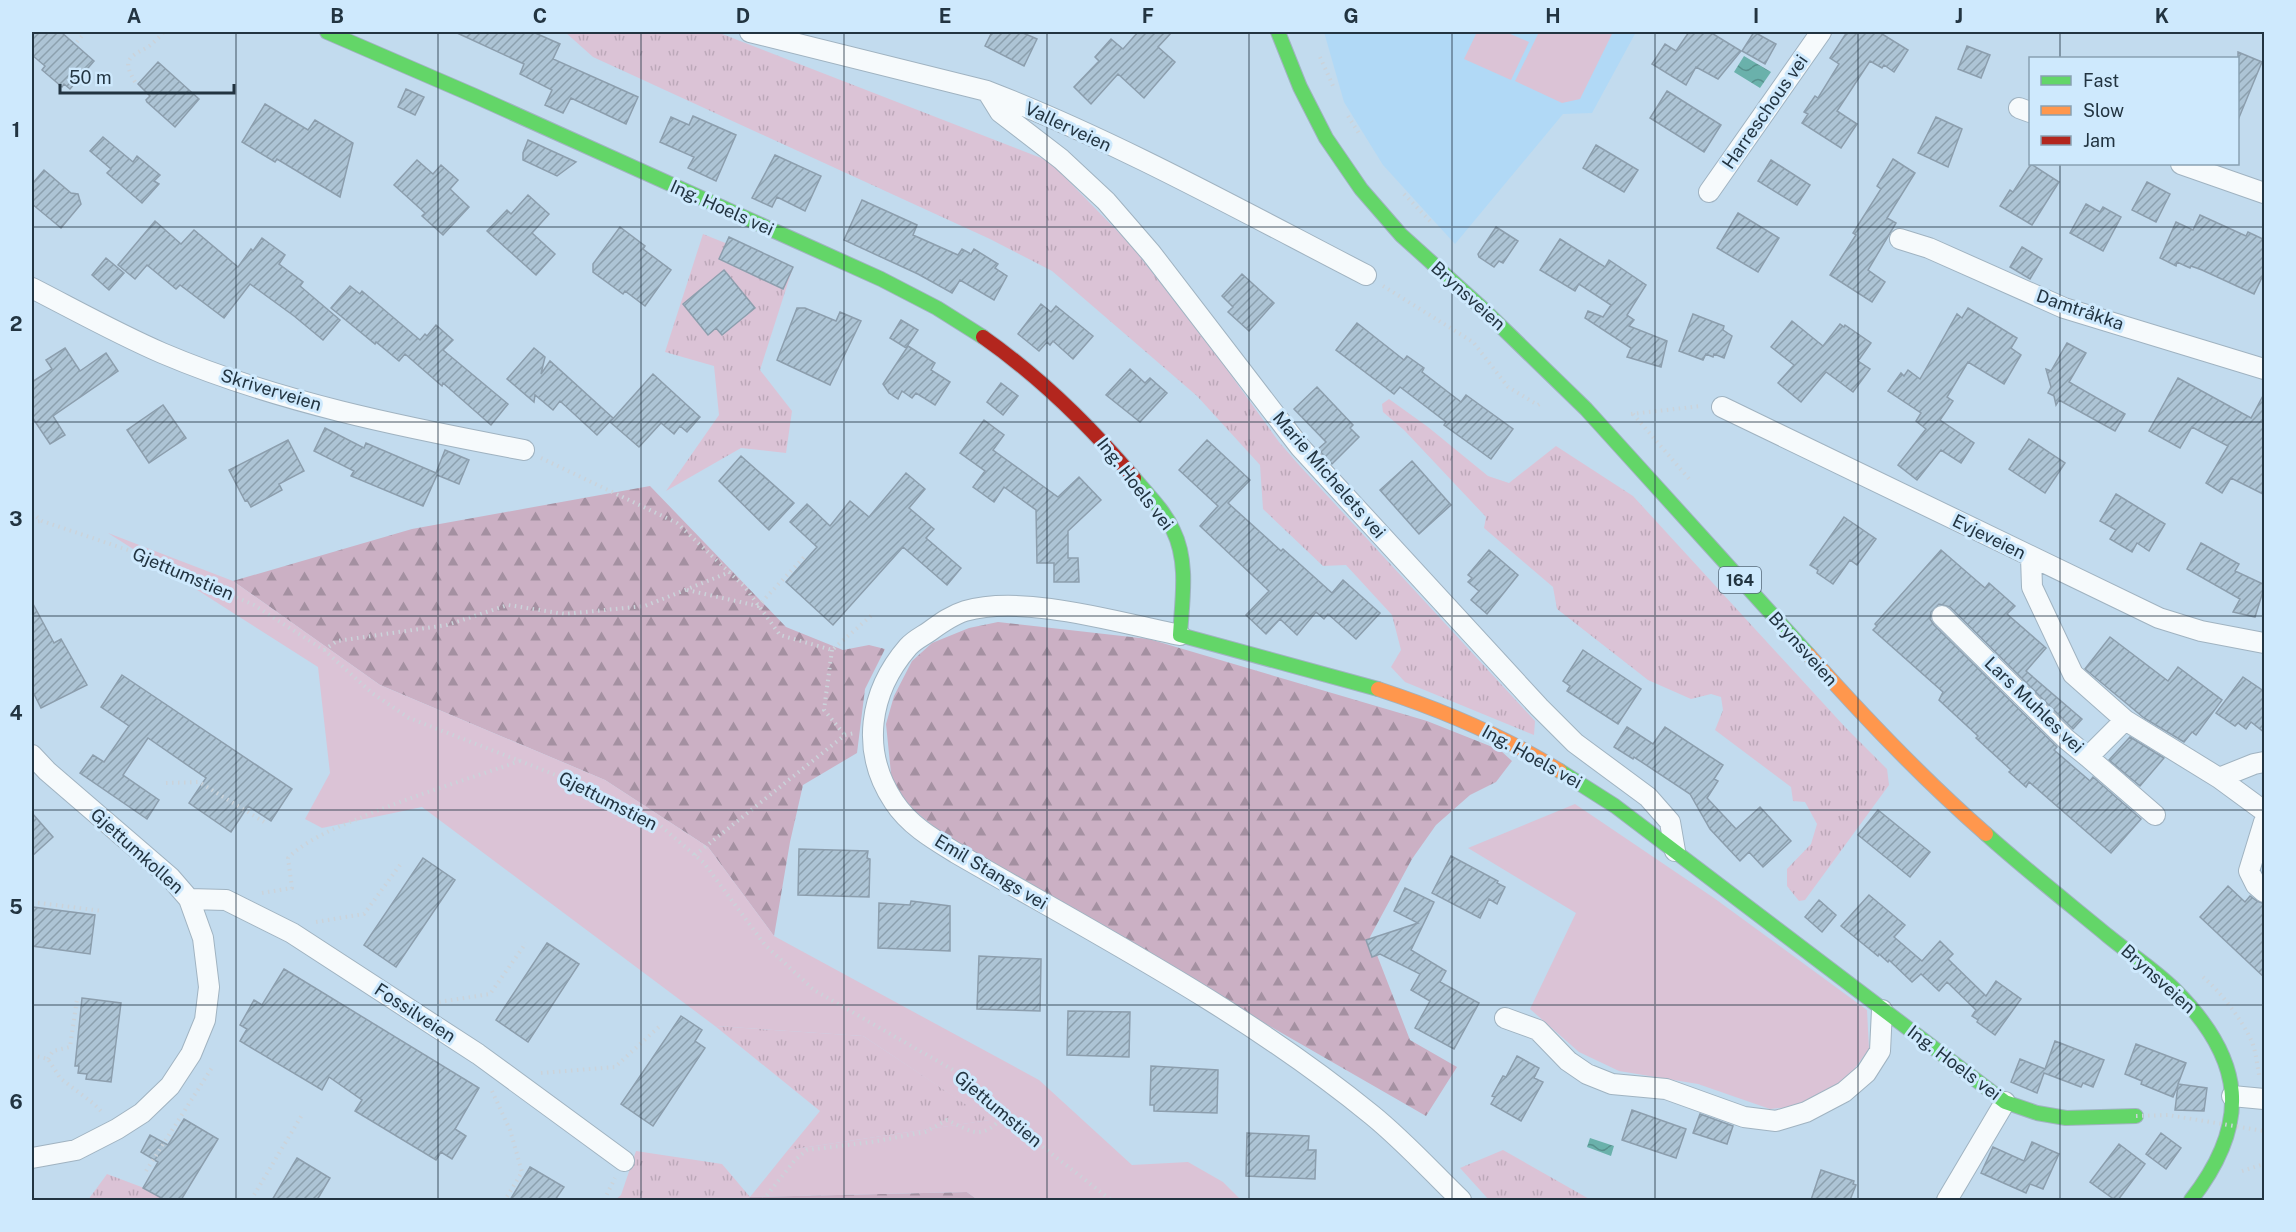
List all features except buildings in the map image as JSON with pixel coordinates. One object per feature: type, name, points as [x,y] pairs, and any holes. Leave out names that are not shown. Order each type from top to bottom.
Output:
[{"type":"street","name":"Ing. Hoels vei","points":[[327,32],[475,96],[881,279],[945,312],[999,348],[1049,388],[1098,436],[1150,498],[1174,532],[1183,564],[1180,635],[1380,689],[1445,712],[1507,741],[1565,773],[1615,806],[2005,1102],[2037,1113],[2066,1118],[2136,1116]]},
{"type":"street","name":"Vallerveien","points":[[750,32],[801,38],[987,91],[1023,105],[1185,181],[1366,275]]},
{"type":"street","name":"Brynsveien","points":[[1278,32],[1300,87],[1322,130],[1347,170],[1378,210],[1417,250],[1490,315],[1586,409],[1851,702],[1924,776],[1996,844],[2174,989],[2193,1008],[2221,1049],[2232,1096],[2232,1118],[2222,1153],[2191,1200]]},
{"type":"street","name":"Harreschous vei","points":[[1709,192],[1821,32]]},
{"type":"street","name":"Marie Michelets vei","points":[[987,91],[1000,112],[1061,159],[1106,201],[1151,253],[1300,447],[1539,707],[1575,743],[1648,797],[1670,822],[1676,851]]},
{"type":"street","points":[[2184,165],[2265,193]]},
{"type":"street","name":"Damtråkka","points":[[1900,239],[1929,248],[2064,308],[2265,369]]},
{"type":"street","name":"Skriverveien","points":[[32,288],[163,354],[230,378],[282,395],[400,427],[524,450]]},
{"type":"street","name":"Evjeveien","points":[[1722,407],[2159,618],[2201,631],[2265,643]]},
{"type":"street","points":[[2031,557],[2032,587],[2073,674],[2126,720],[2219,778],[2265,811]]},
{"type":"street","name":"Emil Stangs vei","points":[[1180,635],[1045,608],[997,605],[965,611],[948,618],[909,645],[888,676],[876,701],[873,728],[874,753],[880,776],[894,802],[917,828],[956,853],[1203,996],[1289,1052],[1374,1116],[1461,1200]]},
{"type":"street","name":"Lars Muhles vei","points":[[1942,616],[2066,739],[2088,757],[2126,720]]},
{"type":"street","name":"Gjettumkollen","points":[[32,755],[47,771],[170,877],[189,899],[203,938],[209,987],[205,1020],[191,1054],[170,1086],[142,1113],[117,1129],[76,1149],[32,1158]]},
{"type":"street","points":[[2088,757],[2155,815]]},
{"type":"street","points":[[2219,778],[2265,762]]},
{"type":"street","points":[[2265,822],[2249,870],[2256,885],[2265,892]]},
{"type":"street","name":"Fossilveien","points":[[189,899],[226,900],[292,933],[502,1071],[624,1161]]},
{"type":"street","name":"Ing. Hoels vei","points":[[1505,1018],[1538,1030],[1568,1061],[1595,1078],[1612,1084],[1666,1089],[1744,1117],[1776,1121],[1806,1112],[1844,1092],[1866,1073],[1880,1051],[1882,1010]]},
{"type":"street","points":[[2232,1096],[2262,1090]]},
{"type":"street","points":[[1947,1200],[2005,1102]]},
{"type":"path","points":[[77,42],[85,32]]},
{"type":"path","points":[[135,82],[129,72],[132,56],[147,48],[164,32]]},
{"type":"path","points":[[1318,53],[1337,96]]},
{"type":"path","points":[[1342,107],[1365,143]]},
{"type":"path","points":[[1397,186],[1435,227]]},
{"type":"path","points":[[1366,275],[1473,342],[1508,387],[1538,405],[1544,401]]},
{"type":"path","points":[[1626,414],[1697,406],[1722,407]]},
{"type":"path","points":[[1633,414],[1693,483]]},
{"type":"path","points":[[524,450],[677,523],[745,587],[780,635],[832,650]]},
{"type":"path","name":"Gjettumstien","points":[[32,513],[42,521],[128,550],[254,605],[324,650],[372,693],[410,718],[551,773],[655,821],[704,863],[765,945],[814,990],[960,1074],[1005,1114],[1111,1200]]},
{"type":"path","points":[[32,522],[42,521]]},
{"type":"path","points":[[758,606],[806,555]]},
{"type":"path","points":[[324,650],[337,641],[447,626],[508,605],[565,614],[645,606],[729,572]]},
{"type":"path","points":[[686,590],[758,606]]},
{"type":"path","points":[[845,735],[824,710],[832,650],[872,615]]},
{"type":"path","points":[[695,855],[845,735],[873,728]]},
{"type":"path","points":[[259,894],[292,888],[288,858],[294,851],[337,827],[400,802],[520,761]]},
{"type":"path","points":[[166,783],[199,782],[264,822]]},
{"type":"path","points":[[281,928],[364,914],[400,865]]},
{"type":"path","points":[[32,902],[102,910]]},
{"type":"path","points":[[407,1008],[490,994],[526,944]]},
{"type":"path","points":[[2198,974],[2226,1001],[2247,1032],[2253,1044],[2262,1090]]},
{"type":"path","points":[[48,1059],[53,1051],[70,1047],[76,999]]},
{"type":"path","points":[[505,1200],[522,1173],[510,1130],[487,1081],[502,1071],[615,1066],[662,1024]]},
{"type":"path","points":[[32,1055],[48,1059],[60,1078],[94,1104],[117,1129]]},
{"type":"path","points":[[146,1171],[213,1066]]},
{"type":"path","points":[[762,1200],[795,1160],[807,1150],[925,1132],[946,1120],[979,1132],[990,1131],[1005,1114]]},
{"type":"path","points":[[251,1200],[302,1115]]},
{"type":"path","points":[[2136,1116],[2168,1115],[2265,1131]]},
{"type":"path","points":[[2237,1173],[2265,1164]]},
{"type":"path","points":[[32,1196],[34,1200]]},
{"type":"shaded area","points":[[1324,32],[1636,32],[1592,113],[1563,114],[1455,244],[1383,165],[1344,102]]},
{"type":"green space","points":[[565,32],[717,32],[1049,161],[1131,245],[1223,364],[1279,442],[1535,721],[1534,735],[1405,682],[1391,667],[1401,650],[1392,615],[1346,565],[1323,566],[1263,509],[1260,465],[1197,396],[1052,271],[990,239],[593,57]]},
{"type":"green space","points":[[1477,32],[1506,32],[1529,42],[1511,80],[1464,59]]},
{"type":"green space","points":[[1539,32],[1613,32],[1580,99],[1562,103],[1515,81]]},
{"type":"green space","points":[[703,234],[792,270],[760,370],[792,411],[786,453],[741,448],[666,491],[719,415],[714,366],[665,352]]},
{"type":"green space","points":[[1389,399],[1428,427],[1488,476],[1509,483],[1556,446],[1633,496],[1845,727],[1887,769],[1889,785],[1805,900],[1799,901],[1787,886],[1787,869],[1811,844],[1817,824],[1805,802],[1793,801],[1791,787],[1715,730],[1723,710],[1721,697],[1711,694],[1691,699],[1648,680],[1557,609],[1553,587],[1484,528],[1486,517],[1404,430],[1383,412],[1382,404]]},
{"type":"green space","points":[[650,486],[786,627],[843,650],[869,645],[885,649],[865,689],[857,753],[803,785],[790,842],[774,936],[708,847],[605,780],[380,685],[233,581],[412,529]]},
{"type":"green space","points":[[108,533],[233,581],[380,685],[605,780],[708,847],[774,936],[1039,1080],[1132,1165],[1188,1162],[1223,1182],[1241,1200],[978,1200],[967,1192],[750,1197],[788,1150],[989,1120],[863,1036],[715,1026],[422,807],[322,828],[305,819],[330,773],[318,667]]},
{"type":"green space","points":[[998,622],[1149,639],[1427,721],[1500,750],[1512,761],[1496,782],[1470,795],[1436,825],[1412,859],[1370,937],[1410,1040],[1457,1067],[1426,1116],[960,848],[893,793],[886,724],[894,696],[912,661],[932,643],[969,628]]},
{"type":"green space","points":[[1575,804],[1714,898],[1867,1010],[1869,1049],[1841,1087],[1801,1106],[1770,1109],[1698,1084],[1619,1071],[1579,1052],[1530,1009],[1576,913],[1468,848]]},
{"type":"green space","points":[[715,1026],[863,1036],[990,1120],[788,1150],[820,1111]]},
{"type":"green space","points":[[1503,1150],[1591,1200],[1489,1200],[1460,1168]]},
{"type":"green space","points":[[636,1151],[722,1164],[750,1197],[747,1200],[615,1200],[621,1195]]},
{"type":"green space","points":[[107,1174],[176,1200],[88,1200]]},
{"type":"green space","points":[[967,1192],[978,1200],[747,1200],[750,1197]]},
{"type":"water","points":[[1744,56],[1771,72],[1760,88],[1734,72]]},
{"type":"water","points":[[1590,1138],[1614,1146],[1611,1156],[1587,1147]]},
{"type":"traffic: fast","points":[[327,32],[475,96],[881,279],[937,308],[983,337]]},
{"type":"traffic: fast","points":[[1278,32],[1300,87],[1326,138],[1361,189],[1401,235],[1482,308],[1586,409],[1808,654]]},
{"type":"traffic: fast","points":[[1134,478],[1165,516],[1178,542],[1183,568],[1180,635],[1378,689]]},
{"type":"traffic: fast","points":[[1560,771],[1615,806],[2005,1102],[2037,1113],[2066,1118],[2136,1116]]},
{"type":"traffic: fast","points":[[1986,834],[2175,990],[2198,1016],[2215,1042],[2227,1067],[2232,1092],[2231,1118],[2224,1145],[2210,1172],[2191,1200]]},
{"type":"traffic: slow","points":[[1808,654],[1894,747],[1986,834]]},
{"type":"traffic: slow","points":[[1378,689],[1471,724],[1560,771]]},
{"type":"traffic: jam","points":[[983,337],[1024,368],[1063,403],[1134,478]]}]
